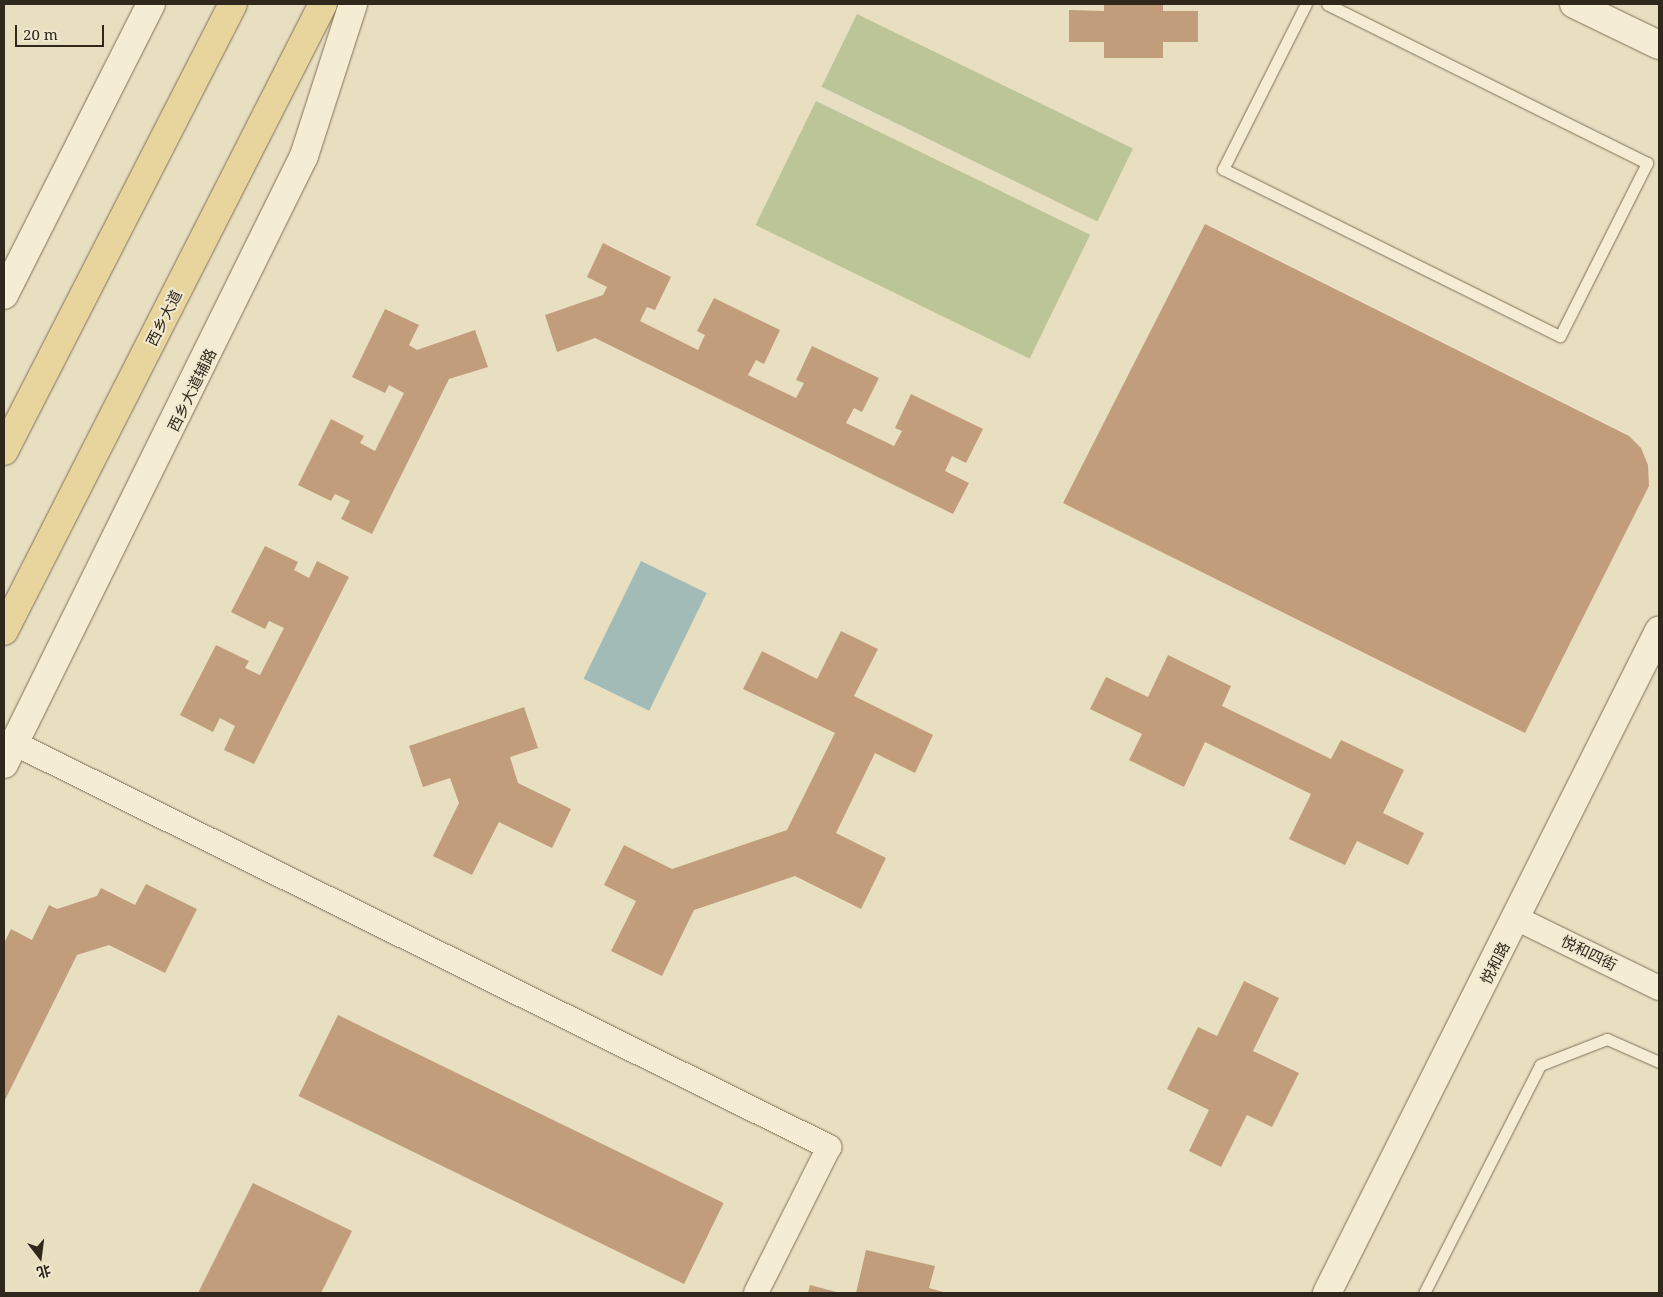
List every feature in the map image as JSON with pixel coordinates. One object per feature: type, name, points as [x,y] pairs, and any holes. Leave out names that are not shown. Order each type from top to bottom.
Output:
[{"type":"main road","points":[[4,451],[232,4]]},
{"type":"main road","name":"西乡大道","points":[[4,631],[323,4]]},
{"type":"street","points":[[4,296],[151,4]]},
{"type":"street","name":"西乡大道辅路","points":[[9,754],[304,156],[352,4]]},
{"type":"street","points":[[1574,4],[1659,46]]},
{"type":"street","name":"悦和路","points":[[1326,1293],[1518,919],[1659,631]]},
{"type":"street","points":[[9,754],[829,1147],[756,1293]]},
{"type":"street","name":"悦和四街","points":[[1518,919],[1659,988]]},
{"type":"lane","points":[[1306,4],[1223,169],[1560,336],[1647,163],[1327,4]]},
{"type":"lane","points":[[1424,1293],[1540,1065],[1606,1039],[1659,1062]]},
{"type":"green space","points":[[857,14],[1133,149],[1097,221],[821,87]]},
{"type":"green space","points":[[816,101],[1090,235],[1030,359],[756,225]]},
{"type":"water","points":[[641,561],[707,593],[649,711],[584,679]]},
{"type":"building","points":[[1104,4],[1163,4],[1163,11],[1198,11],[1198,42],[1163,42],[1163,58],[1104,58],[1104,42],[1069,42],[1069,10],[1104,11]]},
{"type":"building","points":[[1205,224],[1629,436],[1641,448],[1648,465],[1649,486],[1525,733],[1063,503]]},
{"type":"building","points":[[603,243],[671,277],[655,310],[647,307],[640,321],[698,350],[705,335],[697,331],[714,298],[780,330],[764,364],[756,360],[748,375],[796,398],[804,383],[796,380],[812,346],[879,378],[862,412],[854,408],[846,423],[894,446],[902,431],[895,428],[911,394],[983,429],[966,463],[952,456],[945,471],[969,483],[953,514],[595,338],[557,352],[545,315],[603,295],[607,287],[587,277]]},
{"type":"building","points":[[385,309],[419,325],[409,345],[417,350],[475,330],[488,367],[449,379],[372,534],[341,519],[350,501],[335,494],[331,501],[298,485],[331,419],[364,436],[360,443],[375,451],[404,393],[389,385],[385,393],[352,377]]},
{"type":"building","points":[[265,546],[298,562],[294,570],[309,578],[317,561],[349,577],[254,764],[224,750],[235,726],[220,718],[213,732],[180,715],[216,645],[249,661],[245,668],[260,675],[284,628],[269,621],[265,629],[231,612]]},
{"type":"building","points":[[841,631],[878,649],[854,696],[933,735],[915,773],[875,753],[836,833],[886,858],[861,909],[795,876],[694,910],[662,976],[611,951],[636,901],[604,885],[624,845],[672,869],[787,830],[835,733],[743,689],[762,651],[817,679]]},
{"type":"building","points":[[1168,655],[1231,686],[1222,706],[1331,759],[1341,740],[1404,770],[1383,813],[1424,833],[1408,865],[1357,841],[1345,865],[1289,839],[1311,794],[1205,742],[1184,787],[1129,760],[1142,734],[1090,709],[1106,677],[1148,697]]},
{"type":"building","points":[[524,707],[538,748],[510,757],[518,783],[571,809],[552,848],[499,822],[472,875],[433,856],[459,803],[450,778],[423,787],[409,746]]},
{"type":"building","points":[[146,884],[197,909],[165,973],[109,945],[77,955],[4,1102],[4,943],[11,929],[32,940],[49,905],[57,909],[97,896],[101,888],[135,905]]},
{"type":"building","points":[[1244,981],[1279,998],[1253,1051],[1299,1073],[1272,1127],[1247,1115],[1221,1167],[1189,1151],[1209,1110],[1167,1089],[1198,1027],[1217,1036]]},
{"type":"building","points":[[338,1015],[724,1203],[684,1284],[299,1096]]},
{"type":"building","points":[[253,1183],[352,1231],[321,1293],[198,1293]]},
{"type":"building","points":[[866,1250],[935,1266],[929,1288],[947,1293],[856,1293]]},
{"type":"building","points":[[810,1285],[840,1293],[808,1293]]}]
